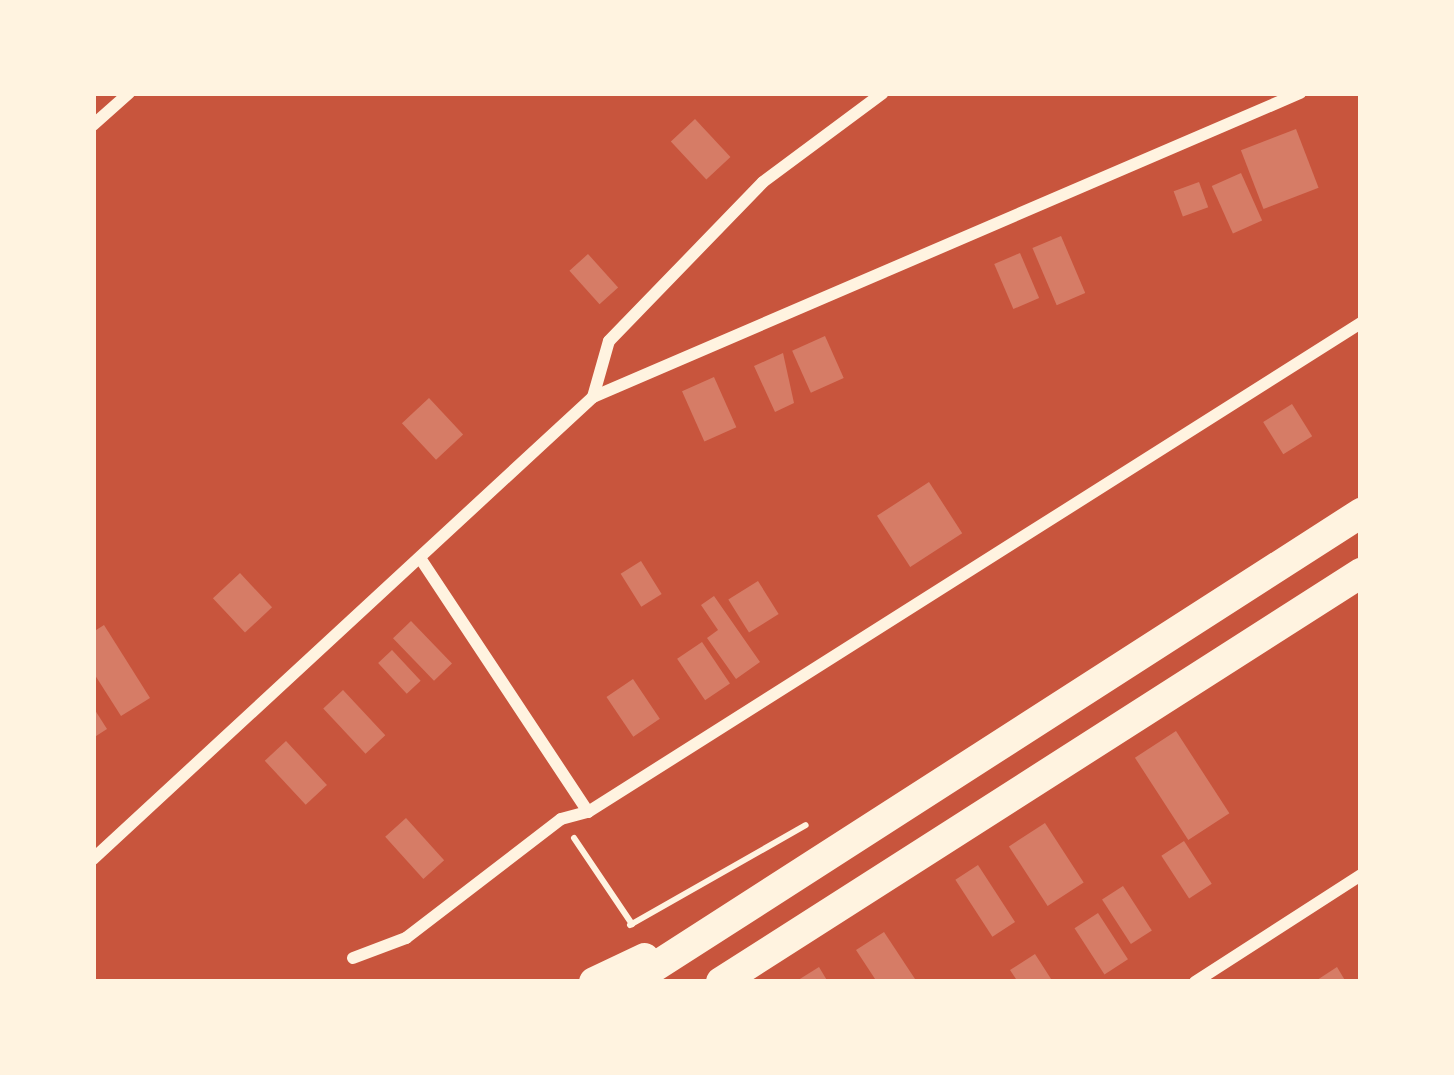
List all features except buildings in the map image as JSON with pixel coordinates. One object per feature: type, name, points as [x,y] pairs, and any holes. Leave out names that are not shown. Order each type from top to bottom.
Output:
[{"type":"main road","points":[[631,982],[1361,513]]},
{"type":"main road","points":[[721,982],[1361,573]]},
{"type":"main road","points":[[594,982],[727,920]]},
{"type":"street","points":[[93,125],[129,93]]},
{"type":"street","points":[[593,397],[609,341],[763,182],[883,93]]},
{"type":"street","points":[[95,854],[422,561],[593,397],[1300,93]]},
{"type":"street","points":[[353,958],[406,938],[561,819],[588,812],[1361,323]]},
{"type":"street","points":[[422,561],[588,812]]},
{"type":"street","points":[[1195,982],[1361,875]]},
{"type":"path","points":[[571,833],[632,924],[807,825]]}]
